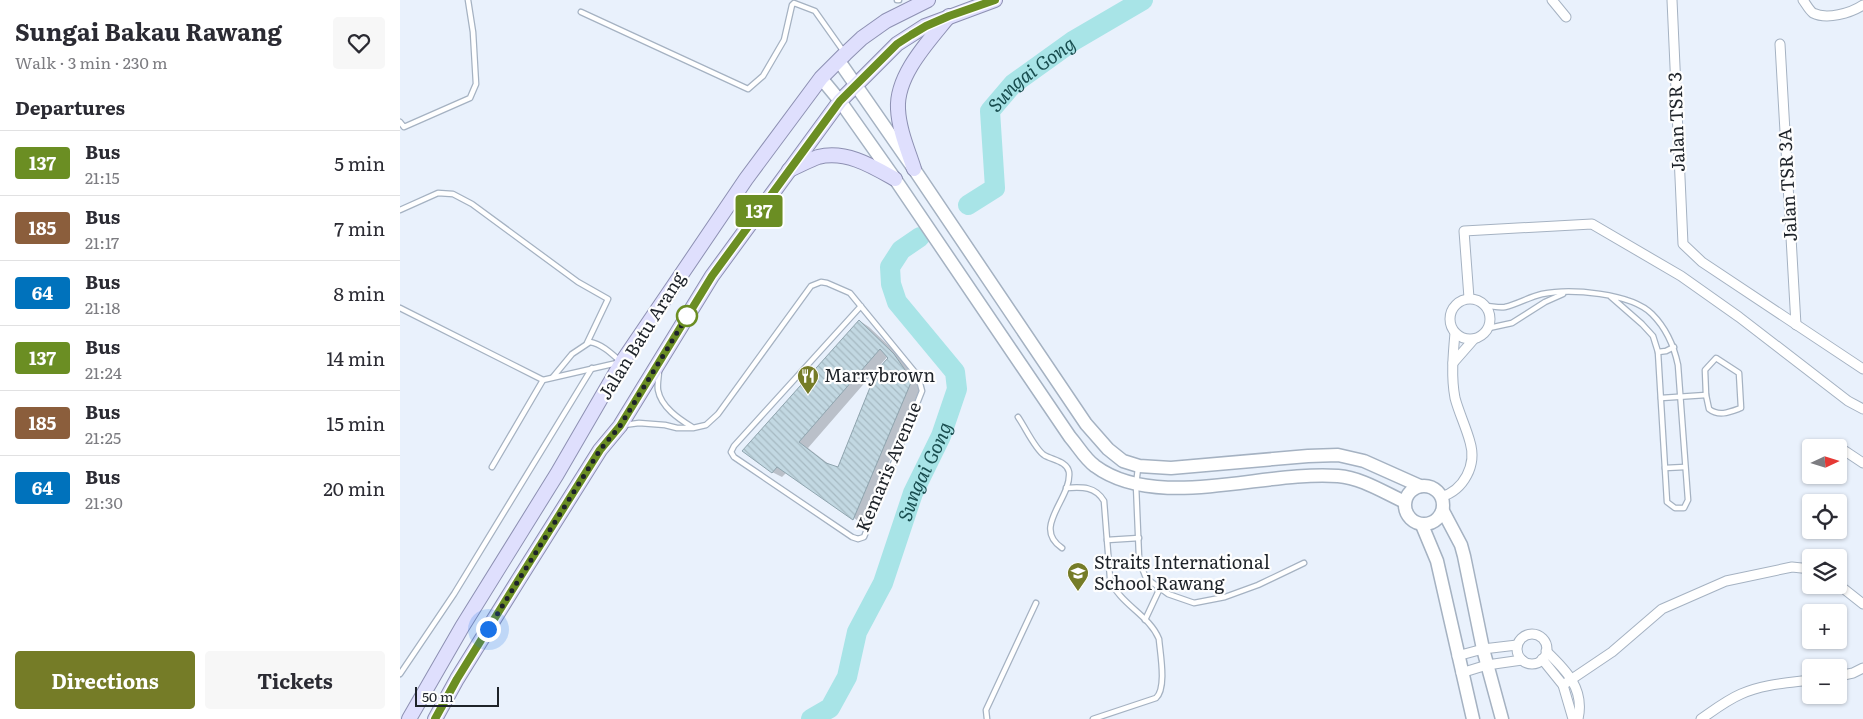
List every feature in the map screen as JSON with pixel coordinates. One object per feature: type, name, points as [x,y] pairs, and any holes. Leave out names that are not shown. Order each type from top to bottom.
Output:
[{"type":"main road","name":"Jalan Batu Arang","points":[[435,719],[457,679],[600,450],[620,426],[712,276],[840,101],[897,44],[926,26],[995,0]]},
{"type":"main road","name":"Jalan Batu Arang","points":[[409,719],[462,626],[557,474],[622,362],[746,179],[821,78],[870,33],[920,1]]},
{"type":"main road","points":[[914,169],[904,139],[898,108],[904,77],[919,54],[949,16]]},
{"type":"main road","points":[[789,170],[818,157],[843,155],[875,168],[896,180]]},
{"type":"street","points":[[1552,0],[1566,17]]},
{"type":"street","name":"Jalan TSR 3","points":[[1672,0],[1682,244],[1702,262],[1796,325]]},
{"type":"street","points":[[1803,0],[1811,12],[1826,16],[1861,9]]},
{"type":"street","name":"Jalan TSR 3A","points":[[1780,44],[1796,325]]},
{"type":"street","points":[[842,58],[856,85],[1086,424],[1123,461],[1139,466],[1171,468],[1338,455],[1364,461],[1420,486],[1432,488],[1441,497],[1443,510],[1461,545],[1483,649],[1502,719]]},
{"type":"street","points":[[821,78],[840,101],[896,180],[1070,436],[1094,465],[1119,479],[1136,485],[1171,489],[1310,476],[1338,476],[1359,480],[1405,502]]},
{"type":"street","points":[[1469,298],[1464,231],[1592,224],[1688,281],[1740,317],[1848,401],[1863,409]]},
{"type":"street","points":[[1441,497],[1462,484],[1468,474],[1472,460],[1471,444],[1455,397],[1452,375],[1455,333],[1450,321],[1452,309],[1462,300],[1469,298],[1481,301],[1486,306],[1490,316],[1489,328],[1485,333],[1474,339],[1453,363]]},
{"type":"street","points":[[1796,325],[1863,369]]},
{"type":"street","points":[[1455,333],[1461,337],[1474,339]]},
{"type":"street","points":[[1848,453],[1863,463]]},
{"type":"street","points":[[1420,486],[1410,492],[1405,502],[1404,509],[1410,520],[1422,525],[1432,523],[1437,520],[1443,510]]},
{"type":"street","points":[[1422,525],[1437,561],[1457,656],[1473,719]]},
{"type":"street","points":[[1563,685],[1612,652],[1662,609],[1726,581],[1792,567],[1802,569]]},
{"type":"street","points":[[1847,591],[1863,604]]},
{"type":"street","points":[[1544,655],[1534,664],[1525,662],[1517,653],[1517,645],[1522,637],[1532,634],[1537,635],[1544,641],[1544,655],[1563,685],[1573,719]]},
{"type":"street","points":[[1457,656],[1483,649],[1517,645]]},
{"type":"street","points":[[1544,655],[1572,678],[1576,690],[1578,719]]},
{"type":"street","points":[[1461,673],[1487,665],[1522,660]]},
{"type":"street","points":[[1847,675],[1863,668]]},
{"type":"street","points":[[1701,719],[1725,702],[1750,691],[1802,681]]},
{"type":"lane","points":[[400,122],[404,127],[470,98],[476,84],[468,0]]},
{"type":"lane","points":[[581,12],[748,89],[763,76],[784,40],[794,3],[815,11],[842,58]]},
{"type":"lane","points":[[400,210],[438,193],[453,194],[472,204],[578,282],[608,300],[587,343],[572,354],[554,377]]},
{"type":"lane","name":"Kemaris Avenue","points":[[693,428],[706,425],[718,414],[811,286],[821,282],[850,292],[918,376],[922,391],[864,537],[858,539],[852,537],[734,457],[731,452],[734,446],[861,306]]},
{"type":"lane","points":[[1486,306],[1504,307],[1542,294],[1585,291],[1610,296],[1635,303],[1652,313],[1667,333],[1674,347],[1678,365],[1688,500],[1684,508],[1675,508],[1667,502],[1658,352],[1653,336],[1610,296]]},
{"type":"lane","points":[[1489,328],[1512,323],[1545,302],[1566,292]]},
{"type":"lane","points":[[400,308],[543,380],[622,362]]},
{"type":"lane","points":[[587,343],[594,342],[622,362]]},
{"type":"lane","points":[[1658,352],[1674,347]]},
{"type":"lane","points":[[1716,358],[1739,373],[1741,408],[1725,414],[1714,413],[1709,409],[1706,395],[1705,370],[1716,358]]},
{"type":"lane","points":[[659,361],[658,391],[666,406],[679,420],[693,428]]},
{"type":"lane","points":[[400,674],[454,594],[592,368]]},
{"type":"lane","points":[[492,467],[543,380]]},
{"type":"lane","points":[[1661,398],[1706,395]]},
{"type":"lane","points":[[1018,417],[1042,454],[1064,464],[1069,472],[1066,488],[1050,523],[1051,536],[1056,544],[1062,548]]},
{"type":"lane","points":[[620,426],[639,424],[693,428]]},
{"type":"lane","points":[[1139,466],[1136,485],[1138,538],[1142,568],[1146,578],[1168,594],[1194,603],[1225,597],[1304,563]]},
{"type":"lane","points":[[1665,468],[1685,468]]},
{"type":"lane","points":[[1066,488],[1084,487],[1099,494],[1104,501],[1110,578],[1113,587],[1121,598],[1157,633],[1159,639],[1161,693],[1156,698],[1093,719]]},
{"type":"lane","points":[[1107,540],[1138,538]]},
{"type":"lane","points":[[1145,620],[1160,588]]},
{"type":"lane","points":[[987,719],[986,710],[1036,603]]},
{"type":"building","points":[[859,320],[894,354],[912,380],[853,520],[777,467],[772,473],[742,451]],"holes":[[[880,349],[888,358],[877,370],[838,467],[826,463],[799,442]]]},
{"type":"waterway","name":"Sungai Gong","points":[[968,205],[995,188],[990,111],[1013,84],[1073,41],[1143,0]]},
{"type":"waterway","name":"Sungai Gong","points":[[811,719],[830,708],[847,677],[857,632],[883,583],[913,493],[941,436],[957,389],[955,372],[897,302],[891,284],[890,267],[901,250],[920,237]]},
{"type":"bus line","name":"137","points":[[435,719],[457,679],[519,579],[600,450],[620,426],[712,276],[840,101],[897,44],[926,26],[995,0]]},
{"type":"place","name":"Marrybrown","points":[[808,395]]},
{"type":"place","name":"Straits International School Rawang","points":[[1078,592]]},
{"type":"route","points":[[488,629],[600,450],[620,426],[691,310],[687,316]]}]
